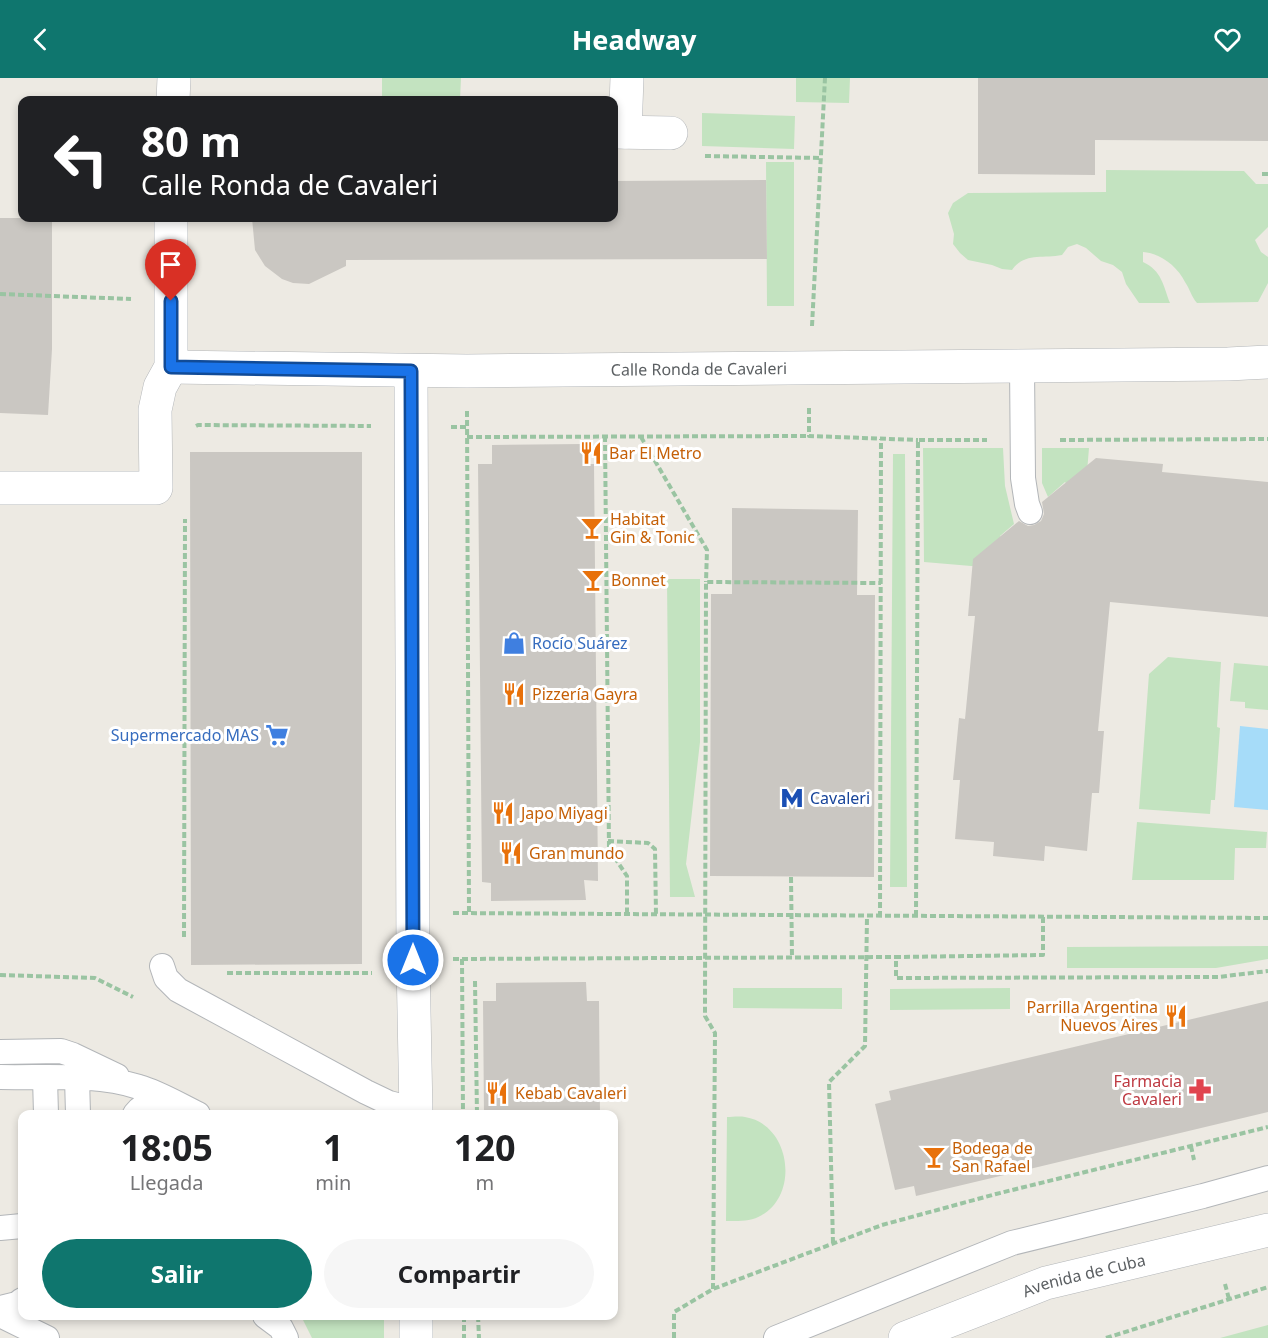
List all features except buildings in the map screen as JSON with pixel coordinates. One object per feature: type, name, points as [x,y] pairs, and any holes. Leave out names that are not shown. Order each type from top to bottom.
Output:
[{"type":"street","points":[[173,96],[174,78]]},
{"type":"street","points":[[627,78],[619,132],[671,133]]},
{"type":"street","points":[[0,488],[156,488],[155,410],[160,387],[171,367],[171,222]]},
{"type":"street","name":"Calle Ronda de Cavaleri","points":[[171,367],[467,371],[1268,364]]},
{"type":"street","points":[[411,371],[413,960],[416,1110]]},
{"type":"street","name":"Avenida de Cuba","points":[[905,1338],[1046,1282],[1268,1230]]},
{"type":"lane","points":[[1022,366],[1023,478],[1026,504],[1030,512]]},
{"type":"lane","points":[[162,966],[166,978],[178,990],[366,1092],[410,1110]]},
{"type":"lane","points":[[0,1052],[61,1051],[190,1110]]},
{"type":"lane","points":[[0,1077],[99,1078],[141,1087]]},
{"type":"lane","points":[[45,1078],[46,1110]]},
{"type":"lane","points":[[77,1078],[78,1110]]},
{"type":"lane","points":[[139,1110],[146,1103],[174,1102]]},
{"type":"lane","points":[[776,1338],[1012,1244],[1203,1197],[1268,1178]]},
{"type":"lane","points":[[0,1308],[18,1303]]},
{"type":"lane","points":[[0,1315],[46,1338]]},
{"type":"lane","points":[[270,1320],[282,1329],[287,1338]]},
{"type":"lane","points":[[286,1320],[287,1338]]},
{"type":"path","points":[[809,436],[809,369],[825,78]]},
{"type":"path","points":[[671,133],[706,157],[821,158]]},
{"type":"path","points":[[1262,174],[1268,174]]},
{"type":"path","points":[[0,294],[171,301]]},
{"type":"path","points":[[467,371],[469,914]]},
{"type":"path","points":[[605,436],[608,841],[609,849],[627,876],[627,915]]},
{"type":"path","points":[[467,437],[809,436],[918,440],[1268,439]]},
{"type":"path","points":[[641,437],[707,550],[705,1016],[714,1033],[713,1289]]},
{"type":"path","points":[[880,917],[881,439]]},
{"type":"path","points":[[916,916],[918,440]]},
{"type":"path","points":[[706,582],[881,583]]},
{"type":"path","points":[[608,841],[648,843],[655,849],[656,915]]},
{"type":"path","points":[[791,877],[792,957]]},
{"type":"path","points":[[453,913],[1268,918]]},
{"type":"path","points":[[833,1243],[829,1082],[865,1046],[867,916]]},
{"type":"path","points":[[1043,917],[1042,955],[896,957],[896,978],[1218,977],[1268,971]]},
{"type":"path","points":[[462,958],[463,1110]]},
{"type":"path","points":[[475,981],[477,1110]]},
{"type":"path","points":[[674,1338],[674,1312],[713,1289],[882,1225],[996,1194],[1268,1127]]},
{"type":"path","points":[[1106,1338],[1268,1287]]},
{"type":"path","points":[[464,1320],[464,1338]]},
{"type":"path","points":[[478,1320],[479,1338]]},
{"type":"green space","points":[[382,78],[461,78],[460,96],[382,96]]},
{"type":"green space","points":[[796,78],[850,78],[849,103],[796,102]]},
{"type":"green space","points":[[702,113],[795,116],[794,149],[702,146]]},
{"type":"green space","points":[[766,162],[794,162],[794,306],[767,306]]},
{"type":"green space","points":[[1106,170],[1244,171],[1256,184],[1268,184],[1268,227],[1255,240],[1261,252],[1268,257],[1268,283],[1258,302],[1197,303],[1182,276],[1167,261],[1149,253],[1143,252],[1143,262],[1158,274],[1170,303],[1139,303],[1126,284],[1122,272],[1077,244],[1068,247],[1062,255],[1028,258],[1012,270],[968,260],[953,244],[954,234],[948,213],[953,203],[968,193],[1106,192]]},
{"type":"green space","points":[[923,448],[1003,448],[1005,486],[1014,524],[1000,536],[1004,541],[983,567],[924,562]]},
{"type":"green space","points":[[1042,448],[1089,448],[1087,472],[1069,487],[1065,482],[1048,497],[1042,483]]},
{"type":"green space","points":[[893,454],[905,454],[907,887],[890,887]]},
{"type":"green space","points":[[667,579],[700,579],[700,742],[686,864],[695,897],[670,897]]},
{"type":"green space","points":[[1168,657],[1221,662],[1217,727],[1220,728],[1215,800],[1211,800],[1210,814],[1139,809],[1149,674]]},
{"type":"green space","points":[[1234,663],[1268,666],[1268,710],[1245,708],[1245,702],[1230,701]]},
{"type":"green space","points":[[1137,822],[1267,832],[1266,848],[1235,848],[1234,880],[1132,880]]},
{"type":"green space","points":[[1268,946],[1268,959],[1216,968],[1067,968],[1067,947]]},
{"type":"green space","points":[[733,988],[842,988],[842,1009],[733,1008]]},
{"type":"green space","points":[[1010,988],[1010,1009],[890,1010],[890,989]]},
{"type":"green space","points":[[727,1117],[745,1117],[760,1122],[772,1132],[785,1160],[782,1191],[774,1205],[762,1215],[749,1220],[726,1221]]},
{"type":"green space","points":[[303,1320],[384,1320],[384,1338],[312,1338]]},
{"type":"green space","points":[[1268,1325],[1268,1338],[1220,1338]]},
{"type":"water","points":[[1240,726],[1268,729],[1268,810],[1234,807]]},
{"type":"place","name":"Bar El Metro","points":[[591,453]]},
{"type":"place","name":"Habitat Gin & Tonic","points":[[592,528]]},
{"type":"place","name":"Bonnet","points":[[593,580]]},
{"type":"place","name":"Rocío Suárez","points":[[514,643]]},
{"type":"place","name":"Pizzería Gayra","points":[[514,694]]},
{"type":"place","name":"Supermercado MAS","points":[[277,735]]},
{"type":"place","name":"Cavaleri","points":[[792,798]]},
{"type":"place","name":"Japo Miyagi","points":[[503,813]]},
{"type":"place","name":"Gran mundo","points":[[511,853]]},
{"type":"place","name":"Parrilla Argentina Nuevos Aires","points":[[1176,1016]]},
{"type":"place","name":"Farmacia Cavaleri","points":[[1200,1090]]},
{"type":"place","name":"Kebab Cavaleri","points":[[497,1093]]},
{"type":"place","name":"Bodega de San Rafael","points":[[934,1157]]},
{"type":"route","points":[[171,301],[171,367],[411,371],[413,960]]}]
